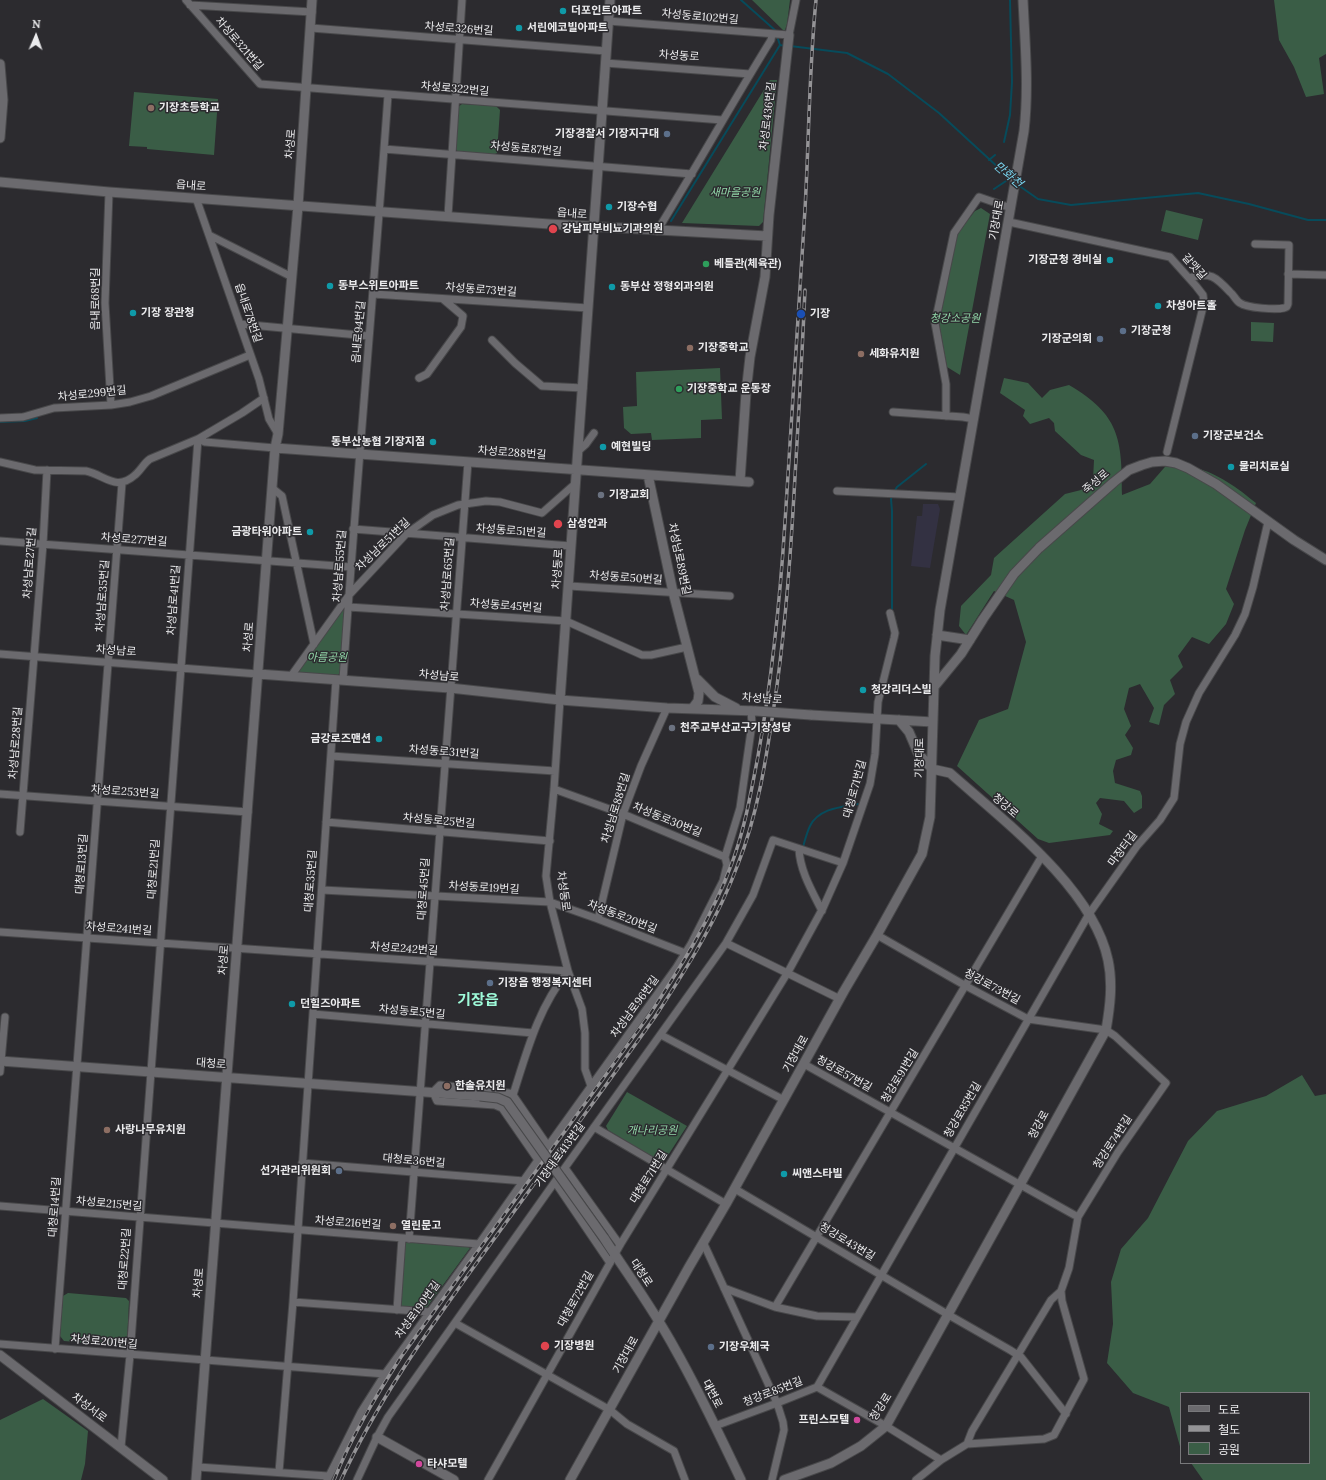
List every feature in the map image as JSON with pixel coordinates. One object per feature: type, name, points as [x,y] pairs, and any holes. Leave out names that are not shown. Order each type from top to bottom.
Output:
[{"type":"main road","name":"차성로","points":[[196,1480],[215,1224],[228,1078],[266,560],[298,206],[312,0]]},
{"type":"main road","name":"차성동로","points":[[560,700],[610,0]]},
{"type":"main road","name":"기장대로","points":[[570,1480],[658,1321],[726,1204],[922,854],[930,817],[934,687],[940,610],[1009,222],[1027,104],[1023,0]]},
{"type":"main road","name":"차성로436번길","points":[[744,481],[746,392],[750,357],[767,260],[767,236],[787,51],[787,36]]},
{"type":"main road","points":[[0,64],[3,95],[0,138]]},
{"type":"main road","name":"읍내로","points":[[0,182],[109,192],[594,227],[767,236]]},
{"type":"main road","name":"차성로288번길","points":[[275,448],[744,481]]},
{"type":"main road","name":"죽성로","points":[[934,687],[957,660],[1014,574],[1039,548],[1114,482],[1129,470],[1142,465],[1152,462],[1165,461],[1176,463],[1188,468],[1216,484],[1294,540],[1326,560]]},
{"type":"main road","name":"차성남로89번길","points":[[648,475],[673,592],[699,697],[692,709]]},
{"type":"main road","points":[[937,635],[970,640]]},
{"type":"main road","name":"차성남로","points":[[258,674],[450,688],[560,700],[668,708],[751,710],[933,722]]},
{"type":"main road","points":[[695,677],[719,700],[737,708],[751,710]]},
{"type":"main road","points":[[900,720],[909,732],[918,753],[932,769]]},
{"type":"main road","name":"청강로","points":[[784,1480],[795,1478],[830,1463],[855,1450],[886,1426],[1106,1030],[1111,989],[1108,960],[1089,914],[1073,892],[1042,856],[950,773],[932,769]]},
{"type":"main road","name":"대청로","points":[[0,1061],[420,1091],[498,1098],[507,1102],[604,1238],[612,1259],[658,1321]]},
{"type":"main road","name":"대변로","points":[[658,1321],[675,1349],[741,1480]]},
{"type":"main road","name":"차성서로","points":[[0,1355],[163,1480]]},
{"type":"main road","points":[[377,1437],[454,1480]]},
{"type":"street","points":[[448,216],[462,0]]},
{"type":"street","name":"차성로436번길","points":[[787,36],[796,0]]},
{"type":"street","points":[[188,3],[312,12]]},
{"type":"street","name":"차성로321번길","points":[[188,3],[260,84],[307,88]]},
{"type":"street","name":"차성동로102번길","points":[[608,21],[787,36]]},
{"type":"street","name":"차성로326번길","points":[[311,28],[606,51]]},
{"type":"street","points":[[657,231],[771,40],[773,34]]},
{"type":"street","name":"차성동로","points":[[605,63],[750,74]]},
{"type":"street","name":"차성로322번길","points":[[307,88],[602,111]]},
{"type":"street","points":[[380,211],[388,94]]},
{"type":"street","points":[[602,111],[722,120]]},
{"type":"street","name":"차성동로87번길","points":[[384,149],[598,166]]},
{"type":"street","points":[[598,166],[692,174]]},
{"type":"street","name":"읍내로68번길","points":[[109,192],[105,303],[111,405]]},
{"type":"street","points":[[946,416],[946,384],[935,323],[954,233],[979,197],[1011,206]]},
{"type":"street","name":"읍내로78번길","points":[[196,198],[240,324],[270,419],[278,434]]},
{"type":"street","name":"읍내로94번길","points":[[359,454],[380,211]]},
{"type":"street","name":"갈맷길","points":[[1009,222],[1170,257],[1203,295],[1204,303],[1167,452]]},
{"type":"street","points":[[209,235],[292,277]]},
{"type":"street","points":[[1189,278],[1199,274],[1208,275],[1217,280],[1244,305],[1282,309],[1287,307],[1289,245],[1255,244]]},
{"type":"street","points":[[1288,274],[1326,275]]},
{"type":"street","name":"차성동로73번길","points":[[373,294],[588,308]]},
{"type":"street","points":[[419,378],[427,374],[461,327],[463,316],[443,299]]},
{"type":"street","points":[[240,324],[369,336]]},
{"type":"street","points":[[492,340],[515,363],[542,386],[582,388]]},
{"type":"street","name":"차성로299번길","points":[[0,418],[23,417],[54,408],[111,405],[151,396],[250,354]]},
{"type":"street","points":[[0,462],[35,470],[93,472],[110,481],[122,483],[134,476],[150,459],[198,438],[242,413],[264,398]]},
{"type":"street","points":[[893,412],[974,419]]},
{"type":"street","points":[[578,451],[586,444],[594,433]]},
{"type":"street","points":[[198,438],[205,442],[275,448]]},
{"type":"street","name":"차성남로41번길","points":[[180,668],[198,438]]},
{"type":"street","name":"차성남로55번길","points":[[340,680],[349,595],[359,454]]},
{"type":"street","name":"차성남로65번길","points":[[450,688],[468,462]]},
{"type":"street","name":"차성남로27번길","points":[[34,657],[46,470]]},
{"type":"street","name":"차성남로35번길","points":[[109,662],[122,483]]},
{"type":"street","name":"차성남로51번길","points":[[292,676],[349,595],[406,534],[439,512],[464,504],[494,501],[542,513],[576,483]]},
{"type":"street","points":[[272,488],[282,496],[314,644]]},
{"type":"street","points":[[837,491],[960,497]]},
{"type":"street","name":"마장터길","points":[[1089,914],[1137,846],[1160,820],[1174,798],[1180,744],[1186,722],[1199,693],[1245,614],[1253,587],[1268,522]]},
{"type":"street","name":"차성동로51번길","points":[[353,530],[571,546]]},
{"type":"street","name":"차성로277번길","points":[[0,541],[266,560]]},
{"type":"street","points":[[266,560],[350,567]]},
{"type":"street","name":"차성동로50번길","points":[[568,586],[730,596]]},
{"type":"street","name":"차성동로45번길","points":[[348,606],[566,621]]},
{"type":"street","points":[[876,719],[878,702],[895,633],[890,613]]},
{"type":"street","points":[[566,621],[642,655],[651,655],[687,647]]},
{"type":"street","name":"차성남로","points":[[0,654],[258,674]]},
{"type":"street","name":"차성남로28번길","points":[[20,832],[34,657]]},
{"type":"street","name":"대청로13번길","points":[[77,1067],[109,662]]},
{"type":"street","name":"대청로21번길","points":[[150,1072],[180,668]]},
{"type":"street","name":"대청로35번길","points":[[308,1083],[331,756],[340,680]]},
{"type":"street","name":"대청로45번길","points":[[420,1091],[450,688]]},
{"type":"street","name":"차성동로","points":[[560,700],[550,841],[546,876],[550,902],[568,971],[582,1009],[585,1033],[585,1070],[591,1086]]},
{"type":"street","name":"차성남로88번길","points":[[598,919],[623,814],[641,766],[668,708]]},
{"type":"street","name":"차성남로96번길","points":[[538,1160],[676,968],[723,881],[727,865],[725,856],[740,808],[752,724],[751,710]]},
{"type":"street","name":"대청로71번길","points":[[612,1259],[788,972],[822,910],[843,863],[870,784],[875,754],[876,719]]},
{"type":"street","name":"차성동로31번길","points":[[331,756],[555,771]]},
{"type":"street","name":"차성동로30번길","points":[[554,789],[623,814],[725,856]]},
{"type":"street","name":"차성로253번길","points":[[0,794],[248,812]]},
{"type":"street","name":"차성동로25번길","points":[[326,822],[550,841]]},
{"type":"street","name":"기장대로413번길","points":[[357,1480],[388,1417],[554,1182],[726,943],[753,896],[774,840],[800,848]]},
{"type":"street","points":[[822,910],[804,875],[801,866],[800,848],[843,863]]},
{"type":"street","name":"청강로91번길","points":[[775,1307],[1042,856]]},
{"type":"street","name":"차성동로19번길","points":[[322,890],[550,902]]},
{"type":"street","name":"차성동로20번길","points":[[550,902],[685,953]]},
{"type":"street","name":"청강로85번길","points":[[715,1426],[777,1404],[817,1387],[1089,914]]},
{"type":"street","name":"차성로241번길","points":[[0,932],[237,949]]},
{"type":"street","name":"청강로73번길","points":[[877,935],[966,986],[1028,1019],[1106,1030]]},
{"type":"street","points":[[726,943],[788,972],[840,999]]},
{"type":"street","name":"차성로242번길","points":[[237,949],[568,971]]},
{"type":"street","points":[[513,1095],[533,1033],[556,986],[568,971]]},
{"type":"street","name":"차성동로5번길","points":[[312,1014],[533,1033]]},
{"type":"street","points":[[0,1072],[5,1017]]},
{"type":"street","name":"청강로74번길","points":[[1061,1291],[1051,1300],[1019,1356],[972,1431],[967,1444],[1044,1439],[1054,1435],[1084,1379],[1062,1301],[1061,1291],[1069,1268],[1078,1217],[1118,1152],[1166,1083],[1116,1036],[1106,1030]]},
{"type":"street","points":[[661,1035],[784,1100]]},
{"type":"street","name":"청강로57번길","points":[[804,1064],[1078,1217]]},
{"type":"street","name":"대청로14번길","points":[[55,1349],[77,1067]]},
{"type":"street","name":"대청로22번길","points":[[120,1447],[130,1355],[150,1072]]},
{"type":"street","points":[[279,1472],[293,1302],[308,1083]]},
{"type":"street","points":[[538,1160],[502,1108],[495,1105],[437,1101],[433,1092],[440,1085],[501,1091],[513,1095],[548,1146]]},
{"type":"street","points":[[397,1310],[414,1172],[420,1091]]},
{"type":"street","points":[[594,1127],[726,1204]]},
{"type":"street","name":"차성로190번길","points":[[328,1478],[361,1412],[385,1374],[538,1160]]},
{"type":"street","name":"대청로36번길","points":[[302,1163],[524,1181]]},
{"type":"street","points":[[565,1168],[620,1245]]},
{"type":"street","name":"대청로","points":[[554,1182],[612,1259]]},
{"type":"street","name":"청강로43번길","points":[[735,1188],[1019,1356]]},
{"type":"street","name":"차성로215번길","points":[[0,1206],[215,1224]]},
{"type":"street","name":"차성로216번길","points":[[215,1224],[479,1244]]},
{"type":"street","points":[[703,1242],[777,1404],[783,1422],[784,1430],[772,1480]]},
{"type":"street","name":"대청로72번길","points":[[488,1480],[612,1259]]},
{"type":"street","points":[[724,1288],[775,1307],[817,1316],[857,1317]]},
{"type":"street","points":[[293,1302],[430,1312]]},
{"type":"street","points":[[455,1323],[610,1410],[627,1424],[674,1451],[685,1480]]},
{"type":"street","name":"차성로201번길","points":[[0,1344],[206,1361]]},
{"type":"street","points":[[1019,1356],[1066,1414]]},
{"type":"street","points":[[206,1361],[385,1374]]},
{"type":"street","name":"청강로85번길","points":[[817,1387],[886,1426],[941,1460]]},
{"type":"street","points":[[916,1480],[941,1460],[967,1444]]},
{"type":"street","points":[[198,1467],[279,1472],[328,1478]]},
{"type":"shaded area","points":[[923,504],[938,504],[940,509],[930,568],[911,566],[917,516],[922,516]]},
{"type":"green space","points":[[752,0],[790,0],[785,30],[783,30]]},
{"type":"green space","points":[[1274,0],[1326,0],[1326,54],[1319,58],[1324,94],[1306,97],[1294,67],[1279,40]]},
{"type":"green space","name":"새마을공원","points":[[770,80],[777,80],[763,222],[759,226],[682,223]]},
{"type":"green space","points":[[134,92],[218,99],[214,155],[129,146]]},
{"type":"green space","points":[[462,104],[496,106],[500,110],[497,153],[493,155],[459,153],[455,148],[458,107]]},
{"type":"green space","name":"청강소공원","points":[[981,208],[990,214],[960,375],[947,367],[939,323],[957,234],[975,211]]},
{"type":"green space","points":[[1166,210],[1203,219],[1198,240],[1161,231]]},
{"type":"green space","points":[[1251,322],[1274,323],[1273,342],[1251,341]]},
{"type":"green space","name":"기장중학교 운동장","points":[[720,368],[722,419],[701,420],[701,438],[652,440],[651,433],[631,434],[624,428],[623,407],[637,406],[636,372]]},
{"type":"green space","points":[[1004,378],[1028,383],[1042,398],[1050,390],[1069,385],[1099,407],[1115,430],[1119,443],[1122,495],[1150,484],[1171,460],[1220,477],[1256,503],[1245,530],[1226,589],[1234,604],[1226,624],[1209,644],[1192,637],[1178,656],[1183,667],[1170,680],[1175,694],[1164,705],[1159,725],[1149,722],[1154,708],[1140,684],[1129,688],[1124,709],[1131,726],[1125,735],[1133,748],[1131,755],[1116,760],[1113,771],[1115,783],[1140,791],[1142,796],[1142,808],[1134,813],[1124,801],[1100,798],[1096,803],[1102,814],[1099,824],[1113,831],[1110,835],[1049,843],[1038,839],[957,766],[979,720],[1008,709],[1026,642],[1014,600],[994,591],[966,635],[959,626],[961,606],[991,575],[994,558],[1065,494],[1081,490],[1093,480],[1094,460],[1081,455],[1055,431],[1054,423],[1049,418],[1030,424],[1023,416],[1025,410],[1000,393]]},
{"type":"green space","name":"아름공원","points":[[344,607],[340,673],[338,675],[299,673],[298,672]]},
{"type":"green space","points":[[1302,1075],[1315,1096],[1326,1094],[1326,1480],[1203,1480],[1192,1464],[1310,1464],[1310,1392],[1180,1392],[1180,1446],[1169,1407],[1133,1393],[1107,1363],[1113,1324],[1111,1282],[1121,1249],[1148,1218],[1188,1141],[1217,1111],[1266,1096]]},
{"type":"green space","name":"개나리공원","points":[[627,1092],[687,1126],[665,1160],[661,1162],[608,1130],[606,1126]]},
{"type":"green space","points":[[404,1242],[470,1248],[427,1307],[420,1310],[399,1306]]},
{"type":"green space","points":[[68,1293],[126,1298],[129,1301],[127,1344],[123,1346],[64,1341],[60,1336],[63,1296]]},
{"type":"green space","points":[[43,1399],[88,1431],[85,1464],[81,1480],[0,1480],[0,1420]]},
{"type":"waterway","name":"만화천","points":[[741,0],[776,31]]},
{"type":"waterway","points":[[1004,142],[1010,115],[1012,82],[1010,0]]},
{"type":"waterway","name":"만화천","points":[[777,36],[780,45],[786,46]]},
{"type":"waterway","points":[[671,221],[780,45]]},
{"type":"waterway","name":"만화천","points":[[790,46],[847,53],[888,74],[939,113],[1013,181]]},
{"type":"waterway","name":"만화천","points":[[989,160],[995,155]]},
{"type":"waterway","points":[[994,189],[1009,179]]},
{"type":"waterway","name":"만화천","points":[[1018,185],[1038,199],[1071,205],[1198,193],[1249,204],[1308,220],[1326,220]]},
{"type":"waterway","points":[[0,422],[25,421],[37,418]]},
{"type":"waterway","points":[[894,492],[897,487],[926,464]]},
{"type":"waterway","points":[[892,496],[892,609]]},
{"type":"waterway","points":[[803,847],[810,826],[819,815],[831,809],[858,804]]},
{"type":"railway","points":[[334,1480],[364,1417],[401,1357],[662,996],[706,922],[737,850],[758,756],[771,669],[781,581],[803,248],[812,52],[816,0]]},
{"type":"railway","points":[[341,1480],[372,1419],[427,1333],[667,999],[711,924],[738,864],[756,806],[778,679],[787,600],[791,547],[805,290]]},
{"type":"place","name":"더포인트아파트","points":[[563,11]]},
{"type":"place","name":"서린에코빌아파트","points":[[519,28]]},
{"type":"place","name":"기장초등학교","points":[[151,108]]},
{"type":"place","name":"기장경찰서 기장지구대","points":[[667,134]]},
{"type":"place","name":"기장수협","points":[[609,207]]},
{"type":"place","name":"강남피부비뇨기과의원","points":[[553,229]]},
{"type":"place","name":"기장군청 경비실","points":[[1110,260]]},
{"type":"place","name":"베틀관(체육관)","points":[[706,264]]},
{"type":"place","name":"동부스위트아파트","points":[[330,286]]},
{"type":"place","name":"동부산 정형외과의원","points":[[612,287]]},
{"type":"place","name":"차성아트홀","points":[[1158,306]]},
{"type":"place","name":"기장 장관청","points":[[133,313]]},
{"type":"place","name":"기장","points":[[801,314]]},
{"type":"place","name":"기장군청","points":[[1123,331]]},
{"type":"place","name":"기장군의회","points":[[1100,339]]},
{"type":"place","name":"기장중학교","points":[[690,348]]},
{"type":"place","name":"세화유치원","points":[[861,354]]},
{"type":"place","name":"기장중학교 운동장","points":[[679,389]]},
{"type":"place","name":"기장군보건소","points":[[1195,436]]},
{"type":"place","name":"동부산농협 기장지점","points":[[433,442]]},
{"type":"place","name":"예현빌딩","points":[[603,447]]},
{"type":"place","name":"물리치료실","points":[[1231,467]]},
{"type":"place","name":"기장교회","points":[[601,495]]},
{"type":"place","name":"삼성안과","points":[[558,524]]},
{"type":"place","name":"금광타워아파트","points":[[310,532]]},
{"type":"place","name":"청강리더스빌","points":[[863,690]]},
{"type":"place","name":"천주교부산교구기장성당","points":[[672,728]]},
{"type":"place","name":"금강로즈맨션","points":[[379,739]]},
{"type":"place","name":"기장읍 행정복지센터","points":[[490,983]]},
{"type":"place","name":"던힐즈아파트","points":[[292,1004]]},
{"type":"place","name":"한솔유치원","points":[[447,1086]]},
{"type":"place","name":"사랑나무유치원","points":[[107,1130]]},
{"type":"place","name":"선거관리위원회","points":[[339,1171]]},
{"type":"place","name":"씨앤스타빌","points":[[784,1174]]},
{"type":"place","name":"열린문고","points":[[393,1226]]},
{"type":"place","name":"기장병원","points":[[545,1346]]},
{"type":"place","name":"기장우체국","points":[[711,1347]]},
{"type":"place","name":"프린스모텔","points":[[857,1420]]},
{"type":"place","name":"타샤모텔","points":[[419,1464]]},
{"type":"district","name":"기장읍","points":[[478,1001]]}]
